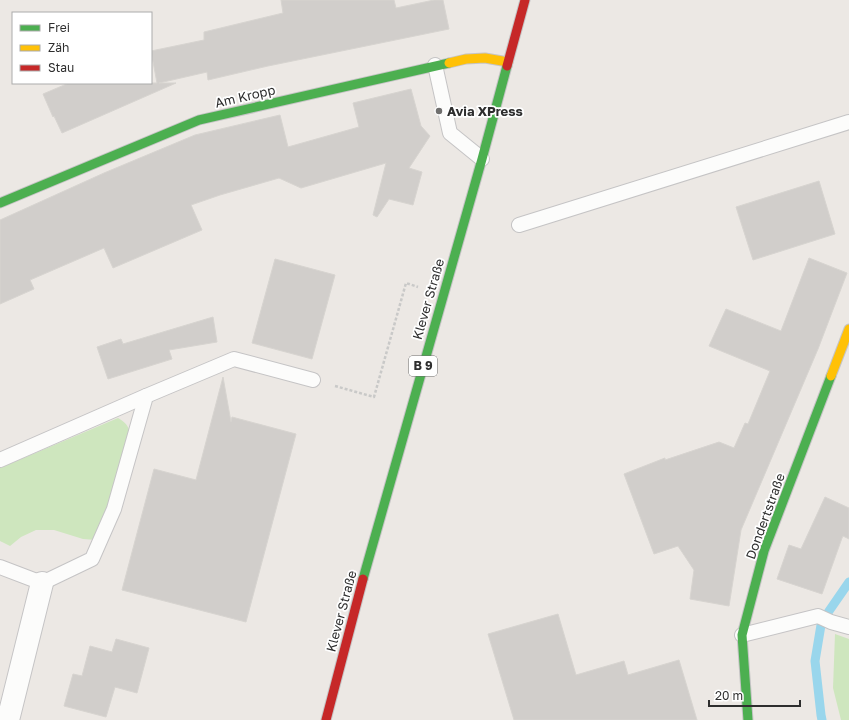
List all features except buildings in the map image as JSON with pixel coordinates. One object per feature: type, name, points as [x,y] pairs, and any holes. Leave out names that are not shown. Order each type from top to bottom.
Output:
[{"type":"street","name":"Klever Straße","points":[[326,720],[363,578],[482,159],[525,0]]},
{"type":"street","name":"Am Kropp","points":[[0,203],[199,120],[466,59],[485,58],[508,62]]},
{"type":"street","name":"Dondertstraße","points":[[748,720],[742,635],[764,551],[849,329]]},
{"type":"street","points":[[8,720],[42,583]]},
{"type":"lane","points":[[435,65],[450,133],[482,159]]},
{"type":"lane","points":[[519,225],[849,122]]},
{"type":"lane","points":[[0,460],[234,359],[314,380]]},
{"type":"lane","points":[[0,567],[42,583],[92,559],[114,509],[146,396]]},
{"type":"lane","points":[[742,635],[825,619],[849,627]]},
{"type":"path","points":[[314,380],[374,397],[406,283],[419,287]]},
{"type":"green space","points":[[118,418],[126,424],[130,433],[105,525],[96,540],[83,539],[54,530],[36,530],[21,537],[10,546],[0,541],[0,468]]},
{"type":"green space","points":[[835,634],[849,639],[849,720],[841,720],[833,688]]},
{"type":"waterway","points":[[822,720],[815,661],[821,625],[849,582]]},
{"type":"traffic: fast","points":[[0,203],[199,120],[449,63]]},
{"type":"traffic: fast","points":[[363,579],[507,66]]},
{"type":"traffic: fast","points":[[748,720],[742,635],[764,551],[831,376]]},
{"type":"traffic: slow","points":[[449,63],[466,59],[485,58],[508,62]]},
{"type":"traffic: slow","points":[[831,376],[849,329]]},
{"type":"traffic: jam","points":[[507,66],[525,0]]},
{"type":"traffic: jam","points":[[326,720],[363,579]]},
{"type":"place","name":"Avia XPress","points":[[439,111]]}]
